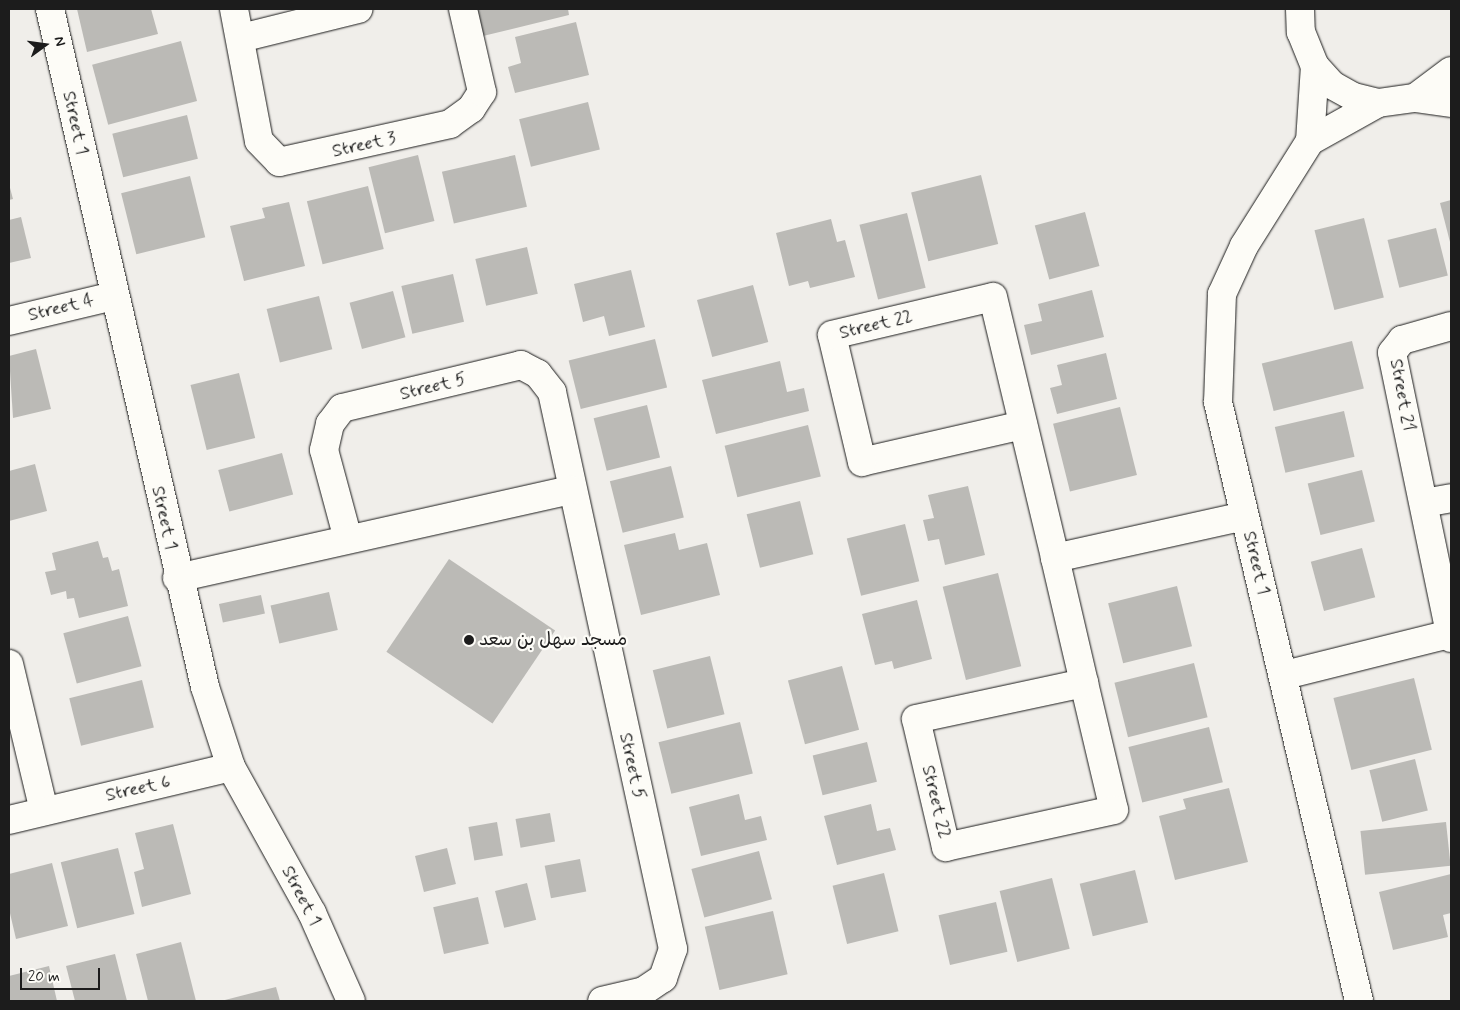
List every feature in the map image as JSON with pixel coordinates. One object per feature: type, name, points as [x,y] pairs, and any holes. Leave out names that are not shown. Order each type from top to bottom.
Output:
[{"type":"street","name":"Street 1","points":[[50,9],[177,578],[231,767],[312,913],[351,1001]]},
{"type":"street","name":"Street 3","points":[[234,9],[259,140],[279,162],[298,160],[450,124],[471,108],[482,92],[463,9]]},
{"type":"street","points":[[241,38],[358,9]]},
{"type":"street","points":[[1287,9],[1301,20],[1315,66],[1332,85],[1378,103],[1416,98],[1451,103]]},
{"type":"street","name":"Street 1","points":[[1315,66],[1310,141],[1244,246],[1222,294],[1218,402],[1244,516],[1285,675],[1359,1001]]},
{"type":"street","points":[[1416,98],[1451,71]]},
{"type":"street","name":"Street 1","points":[[1310,141],[1378,103]]},
{"type":"street","name":"Street 4","points":[[9,321],[114,296]]},
{"type":"street","name":"Street 22","points":[[1023,425],[862,462],[832,335],[993,298],[1055,558],[1114,810],[946,846],[916,719],[1084,683]]},
{"type":"street","name":"Street 21","points":[[1285,675],[1451,636],[1392,353],[1402,340],[1451,326]]},
{"type":"street","name":"Street 5","points":[[348,539],[324,450],[330,424],[342,408],[521,366],[538,374],[552,392],[570,490],[672,949],[662,978],[644,991],[602,1001]]},
{"type":"street","points":[[177,578],[570,490]]},
{"type":"street","points":[[1424,503],[1451,498]]},
{"type":"street","points":[[1055,558],[1244,516]]},
{"type":"street","points":[[9,664],[44,811]]},
{"type":"street","name":"Street 6","points":[[9,820],[231,767]]},
{"type":"building","points":[[77,9],[151,9],[158,34],[87,52]]},
{"type":"building","points":[[476,9],[568,9],[569,15],[483,36]]},
{"type":"building","points":[[576,22],[589,75],[515,93],[508,67],[521,63],[515,37]]},
{"type":"building","points":[[181,41],[197,101],[108,125],[92,65]]},
{"type":"building","points":[[588,102],[600,150],[531,167],[519,119]]},
{"type":"building","points":[[187,115],[198,159],[123,177],[112,134]]},
{"type":"building","points":[[418,155],[434,221],[385,233],[369,167]]},
{"type":"building","points":[[515,155],[527,207],[454,224],[442,172]]},
{"type":"building","points":[[981,175],[998,244],[928,261],[911,192]]},
{"type":"building","points":[[190,176],[205,237],[136,254],[121,193]]},
{"type":"building","points":[[9,184],[13,199],[9,200]]},
{"type":"building","points":[[368,186],[384,249],[323,264],[307,201]]},
{"type":"building","points":[[1451,200],[1451,246],[1440,203]]},
{"type":"building","points":[[289,202],[305,266],[244,281],[230,226],[265,218],[262,208]]},
{"type":"building","points":[[1085,212],[1099,266],[1049,280],[1035,225]]},
{"type":"building","points":[[907,213],[926,288],[878,300],[859,225]]},
{"type":"building","points":[[21,217],[31,258],[9,263],[9,220]]},
{"type":"building","points":[[1364,218],[1384,298],[1334,310],[1315,230]]},
{"type":"building","points":[[831,219],[837,242],[845,240],[855,277],[810,288],[808,281],[789,286],[776,233]]},
{"type":"building","points":[[1436,228],[1448,276],[1399,288],[1387,240]]},
{"type":"building","points":[[527,247],[538,294],[486,306],[475,259]]},
{"type":"building","points":[[631,270],[645,327],[609,336],[604,316],[583,322],[574,284]]},
{"type":"building","points":[[453,274],[464,322],[412,334],[401,286]]},
{"type":"building","points":[[753,285],[768,342],[712,357],[697,300]]},
{"type":"building","points":[[1092,290],[1104,337],[1031,355],[1024,325],[1042,321],[1038,304]]},
{"type":"building","points":[[393,291],[405,337],[362,349],[350,303]]},
{"type":"building","points":[[319,296],[332,349],[280,362],[267,309]]},
{"type":"building","points":[[655,339],[667,388],[581,409],[569,361]]},
{"type":"building","points":[[1352,341],[1364,389],[1274,411],[1262,363]]},
{"type":"building","points":[[36,349],[51,409],[13,418],[9,356]]},
{"type":"building","points":[[1106,353],[1117,399],[1057,414],[1050,388],[1062,385],[1057,365]]},
{"type":"building","points":[[780,361],[787,392],[804,388],[809,411],[716,434],[702,380]]},
{"type":"building","points":[[239,373],[255,438],[207,450],[190,385]]},
{"type":"building","points":[[647,405],[660,457],[607,471],[594,418]]},
{"type":"building","points":[[1120,407],[1137,475],[1070,492],[1053,424]]},
{"type":"building","points":[[1344,411],[1355,457],[1285,473],[1275,427]]},
{"type":"building","points":[[808,425],[821,476],[737,497],[725,446]]},
{"type":"building","points":[[282,453],[293,495],[229,512],[218,470]]},
{"type":"building","points":[[35,464],[47,511],[9,521],[9,471]]},
{"type":"building","points":[[671,466],[684,517],[623,533],[610,481]]},
{"type":"building","points":[[1362,470],[1375,521],[1320,535],[1308,484]]},
{"type":"building","points":[[968,486],[985,555],[945,565],[939,539],[928,541],[923,520],[934,518],[928,495]]},
{"type":"building","points":[[800,501],[813,554],[760,568],[747,514]]},
{"type":"building","points":[[905,524],[919,581],[861,596],[847,539]]},
{"type":"building","points":[[675,533],[679,550],[707,543],[720,595],[641,615],[624,545]]},
{"type":"building","points":[[98,541],[103,558],[108,557],[112,571],[119,569],[128,606],[79,618],[74,598],[67,599],[66,591],[51,595],[45,572],[56,570],[52,553]]},
{"type":"building","points":[[1362,548],[1375,597],[1324,611],[1311,562]]},
{"type":"building","name":"مسجد سهل بن سعد","points":[[449,559],[555,631],[492,723],[386,652]]},
{"type":"building","points":[[998,573],[1021,666],[966,680],[943,587]]},
{"type":"building","points":[[1177,586],[1192,646],[1123,663],[1108,603]]},
{"type":"building","points":[[329,592],[338,630],[279,643],[271,605]]},
{"type":"building","points":[[261,595],[265,614],[223,623],[219,604]]},
{"type":"building","points":[[917,600],[932,659],[894,669],[892,661],[875,665],[862,614]]},
{"type":"building","points":[[128,616],[141,666],[77,684],[63,633]]},
{"type":"building","points":[[710,656],[725,714],[667,728],[653,670]]},
{"type":"building","points":[[1194,663],[1208,717],[1128,737],[1114,683]]},
{"type":"building","points":[[842,666],[859,730],[805,744],[788,680]]},
{"type":"building","points":[[1414,678],[1432,750],[1351,770],[1333,698]]},
{"type":"building","points":[[142,680],[154,728],[81,746],[69,698]]},
{"type":"building","points":[[740,722],[753,773],[671,794],[658,742]]},
{"type":"building","points":[[1209,727],[1223,782],[1142,802],[1128,747]]},
{"type":"building","points":[[867,742],[877,782],[823,795],[813,756]]},
{"type":"building","points":[[1415,759],[1428,810],[1382,822],[1369,770]]},
{"type":"building","points":[[1229,788],[1248,862],[1175,880],[1159,816],[1186,809],[1183,799]]},
{"type":"building","points":[[739,794],[745,820],[761,816],[767,840],[701,856],[689,807]]},
{"type":"building","points":[[871,804],[877,831],[890,828],[896,850],[837,865],[824,816]]},
{"type":"building","points":[[550,813],[555,842],[521,848],[516,819]]},
{"type":"building","points":[[497,822],[503,855],[474,861],[468,827]]},
{"type":"building","points":[[1446,822],[1451,866],[1365,875],[1360,831]]},
{"type":"building","points":[[173,824],[191,894],[142,907],[134,872],[144,869],[135,833]]},
{"type":"building","points":[[118,848],[134,914],[77,928],[61,862]]},
{"type":"building","points":[[447,848],[456,884],[424,892],[415,856]]},
{"type":"building","points":[[759,851],[772,899],[704,917],[691,869]]},
{"type":"building","points":[[580,859],[586,891],[551,898],[545,866]]},
{"type":"building","points":[[52,863],[68,926],[16,939],[9,909],[9,874]]},
{"type":"building","points":[[1135,870],[1148,922],[1093,936],[1080,884]]},
{"type":"building","points":[[884,873],[899,931],[847,944],[833,886]]},
{"type":"building","points":[[1451,874],[1451,913],[1443,915],[1448,937],[1393,950],[1379,892]]},
{"type":"building","points":[[1052,878],[1070,949],[1017,962],[1000,891]]},
{"type":"building","points":[[527,883],[536,920],[504,928],[495,891]]},
{"type":"building","points":[[478,897],[489,944],[444,954],[433,907]]},
{"type":"building","points":[[996,902],[1007,952],[950,965],[939,915]]},
{"type":"building","points":[[773,911],[788,974],[719,990],[705,927]]},
{"type":"building","points":[[181,942],[196,1001],[148,1001],[136,954]]},
{"type":"building","points":[[115,954],[127,1001],[75,1001],[66,966]]},
{"type":"building","points":[[49,966],[57,1001],[9,1001],[9,976]]},
{"type":"building","points":[[276,987],[280,1001],[221,1001]]},
{"type":"place","name":"مسجد سهل بن سعد","points":[[469,640]]}]
